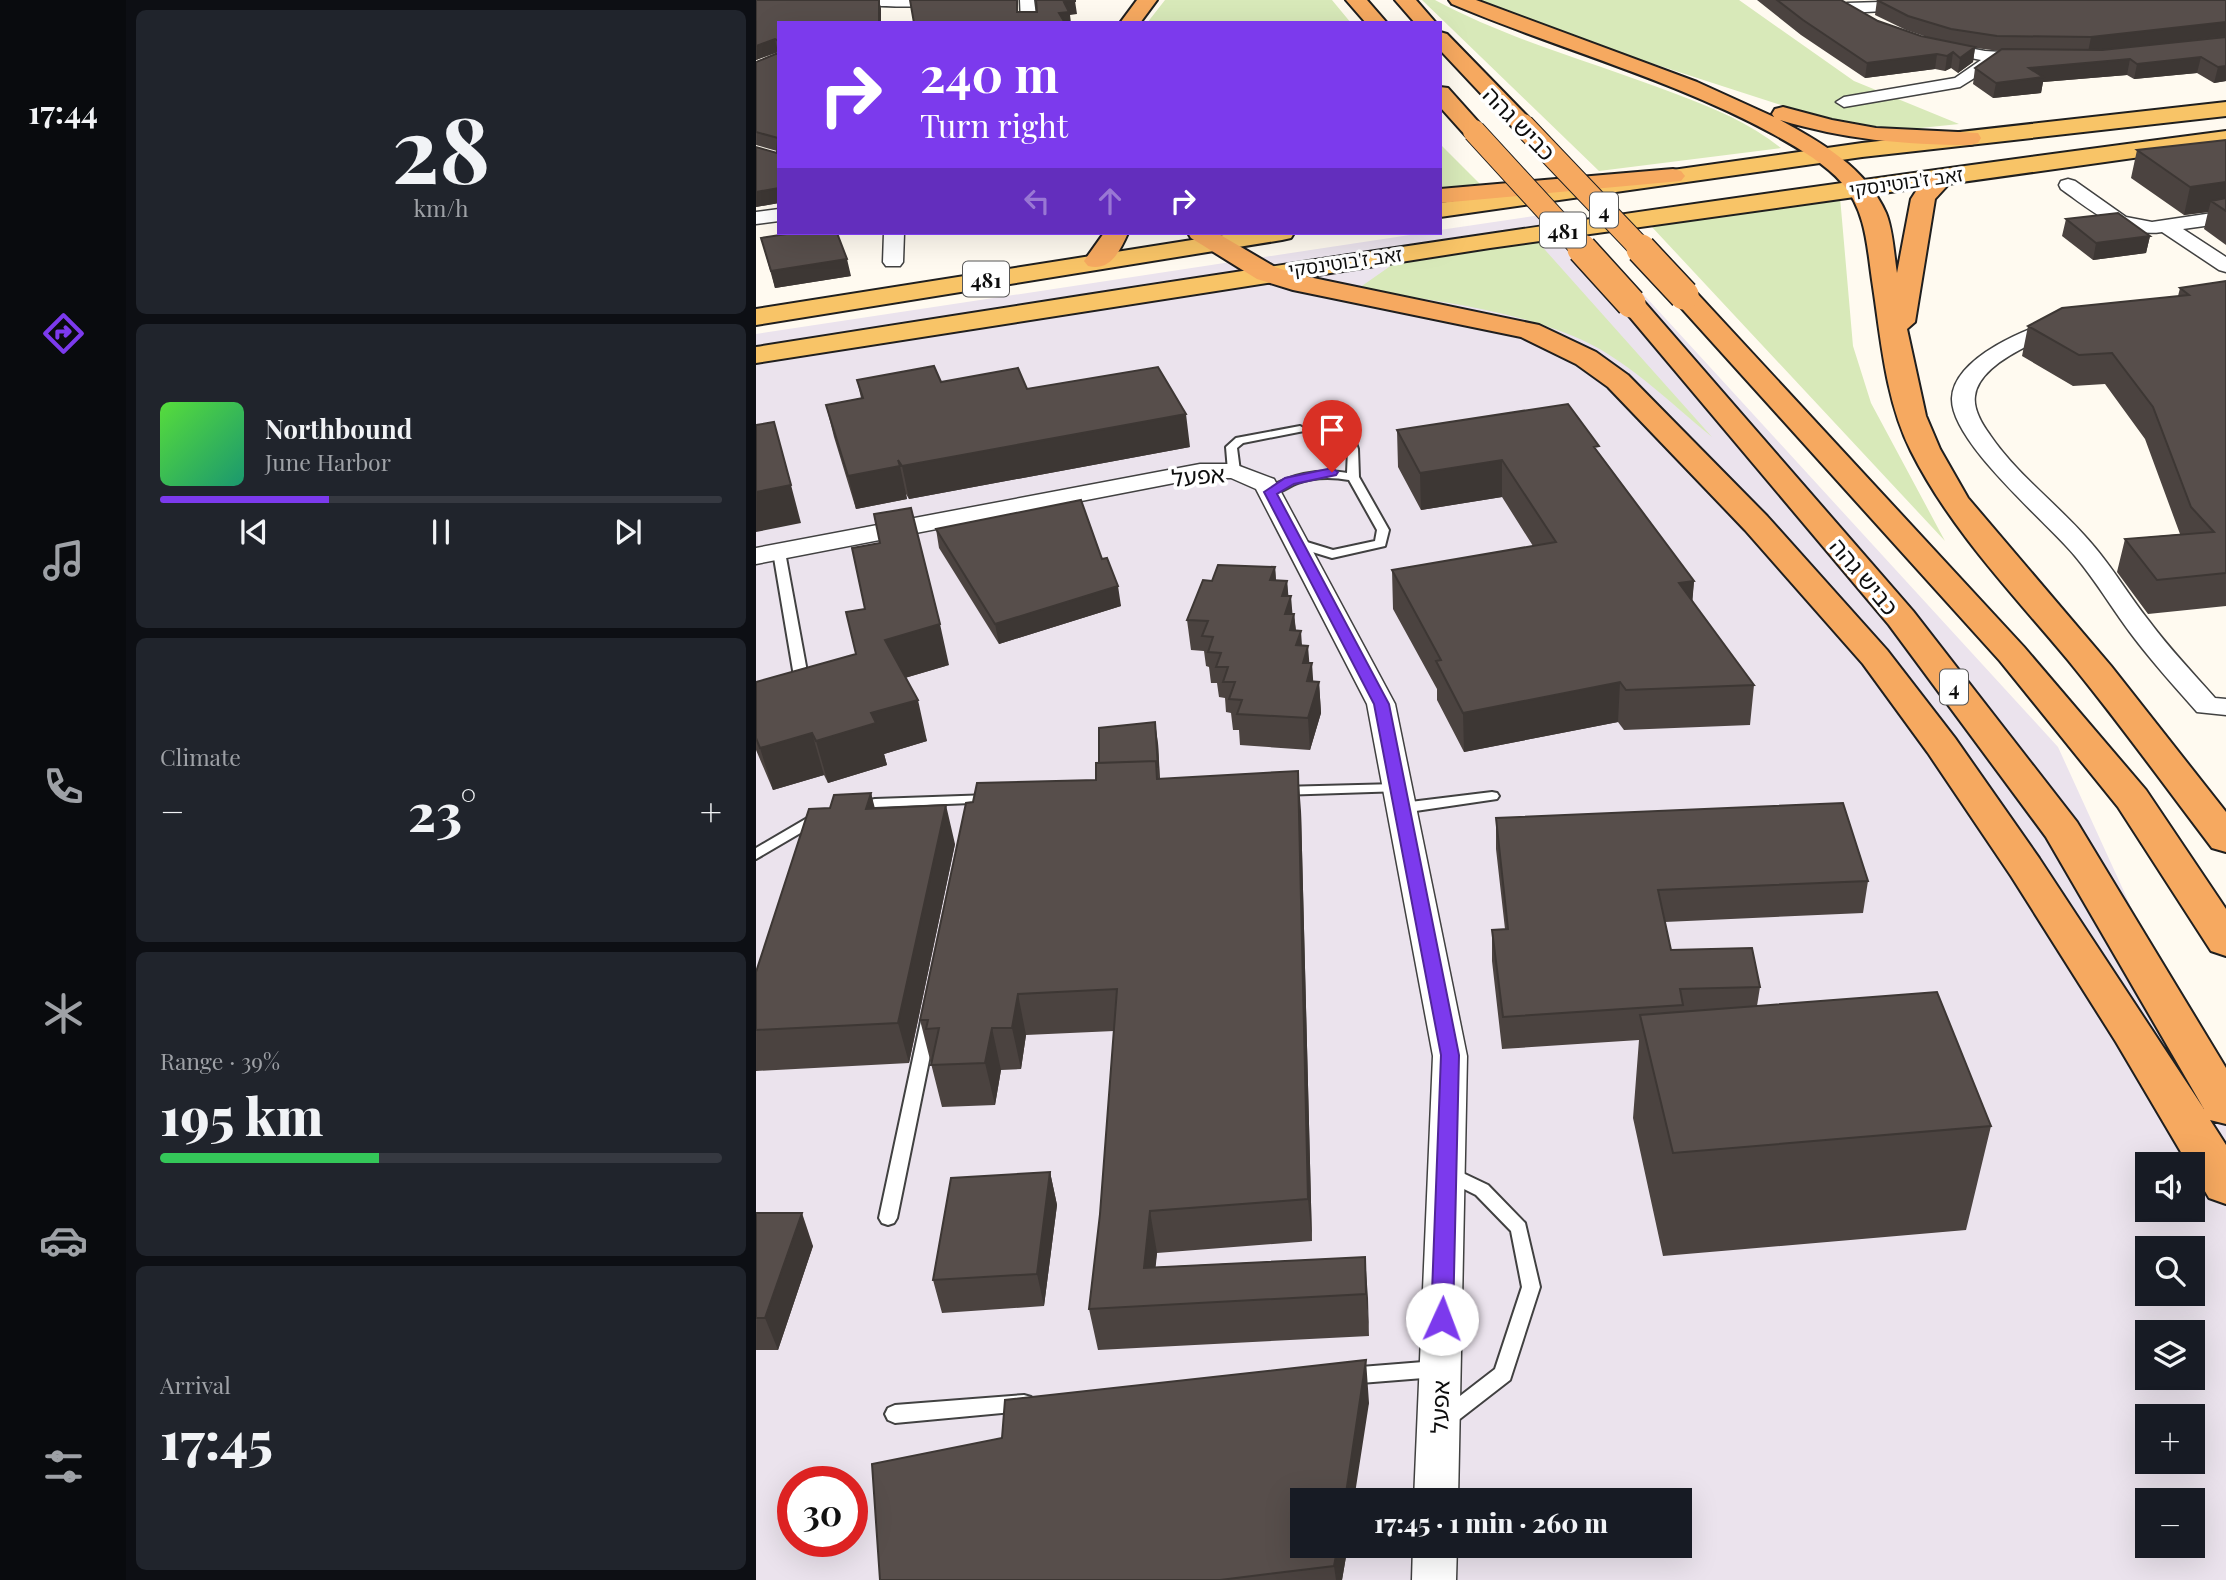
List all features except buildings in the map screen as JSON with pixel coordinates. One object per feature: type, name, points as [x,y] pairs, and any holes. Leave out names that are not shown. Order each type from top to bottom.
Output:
[{"type":"highway","points":[[1131,21],[1147,0]]},
{"type":"highway","points":[[1356,0],[1375,21]]},
{"type":"highway","points":[[1405,0],[1424,21]]},
{"type":"highway","points":[[1459,0],[1518,26],[1676,81],[1799,119],[1854,133],[1898,138],[1970,138]]},
{"type":"highway","name":"כביש גהה","points":[[1442,40],[1685,295],[2012,654],[2132,799],[2226,941]]},
{"type":"highway","points":[[1676,81],[1764,120],[1824,155],[1870,199],[1911,416],[1925,449],[1954,502],[2107,684],[2226,839]]},
{"type":"highway","name":"כביש גהה","points":[[1442,95],[1631,303],[1901,618],[2063,831],[2226,1107]]},
{"type":"highway","points":[[1445,128],[1562,226]]},
{"type":"highway","points":[[1897,348],[1923,199],[1928,190],[1945,175]]},
{"type":"highway","points":[[1442,196],[1673,176]]},
{"type":"highway","points":[[1097,261],[1110,247],[1115,235]]},
{"type":"highway","points":[[1208,238],[1266,273],[1325,290],[1529,331],[1567,348],[1618,381],[1756,523],[1875,657],[1942,746],[2025,867],[2132,1031],[2226,1185]]},
{"type":"main road","name":"זאב ז'בוטינסקי","points":[[1442,210],[1824,155],[2226,109]]},
{"type":"main road","name":"זאב ז'בוטינסקי","points":[[756,355],[1266,273],[1945,175],[2226,138]]},
{"type":"main road","name":"זאב ז'בוטינסקי","points":[[756,317],[1097,261],[1208,238],[1252,235]]},
{"type":"street","points":[[840,0],[947,0]]},
{"type":"street","points":[[1027,0],[1029,21]]},
{"type":"street","points":[[881,18],[919,2]]},
{"type":"street","points":[[917,21],[919,2]]},
{"type":"street","points":[[1841,4],[1927,6]]},
{"type":"street","points":[[1841,4],[1876,26]]},
{"type":"street","points":[[1920,42],[1942,49],[1996,57],[2046,59]]},
{"type":"street","points":[[1844,102],[1960,82],[1996,57]]},
{"type":"street","points":[[2068,185],[2120,222],[2152,228],[2226,217]]},
{"type":"street","points":[[756,218],[777,215]]},
{"type":"street","points":[[2165,226],[2226,266]]},
{"type":"street","points":[[893,262],[894,235]]},
{"type":"street","points":[[2087,318],[2053,327],[2006,350],[1972,374],[1963,398],[1968,422],[1996,458],[2082,548],[2145,633],[2207,706],[2226,707]]},
{"type":"street","name":"אפעל","points":[[768,554],[1200,471],[1234,471],[1266,484],[1381,704],[1450,1055],[1436,1488]]},
{"type":"street","points":[[1434,1580],[1435,1558]]},
{"type":"lane","points":[[1297,543],[1332,554],[1381,543],[1384,530],[1353,477],[1353,449],[1346,428]]},
{"type":"lane","points":[[1234,471],[1231,447],[1240,440],[1300,429]]},
{"type":"lane","points":[[1270,492],[1290,481],[1332,472],[1353,477]]},
{"type":"lane","points":[[768,554],[804,694]]},
{"type":"lane","points":[[1261,792],[1400,798],[1492,796]]},
{"type":"lane","points":[[756,854],[827,812],[875,803],[972,806],[1001,799]]},
{"type":"lane","points":[[888,1218],[932,1002]]},
{"type":"lane","points":[[1439,1424],[1503,1374],[1531,1287],[1519,1228],[1482,1190],[1446,1172]]},
{"type":"lane","points":[[1332,1378],[1441,1368]]},
{"type":"lane","points":[[895,1414],[1045,1402]]},
{"type":"shaded area","points":[[1567,211],[2058,747],[2226,1115],[2226,1580],[756,1580],[756,334],[1410,235],[1442,235],[1442,230]]},
{"type":"green space","points":[[1165,0],[1332,0],[1349,21],[1149,21]]},
{"type":"green space","points":[[1422,0],[1435,0],[1524,40],[1704,105],[1744,124],[1781,148],[1599,171]]},
{"type":"green space","points":[[1479,0],[1739,0],[1854,81],[1959,124],[1911,129],[1860,125],[1790,108],[1555,32]]},
{"type":"green space","points":[[1442,146],[1480,184],[1442,187]]},
{"type":"green space","points":[[1840,197],[1853,346],[1871,403],[1945,541],[1651,226]]},
{"type":"green space","points":[[1538,242],[1712,437],[1628,368],[1573,336],[1548,326],[1495,312],[1359,288],[1399,260]]},
{"type":"route","points":[[1332,472],[1290,481],[1270,492],[1381,704],[1450,1055],[1442,1319]]}]
